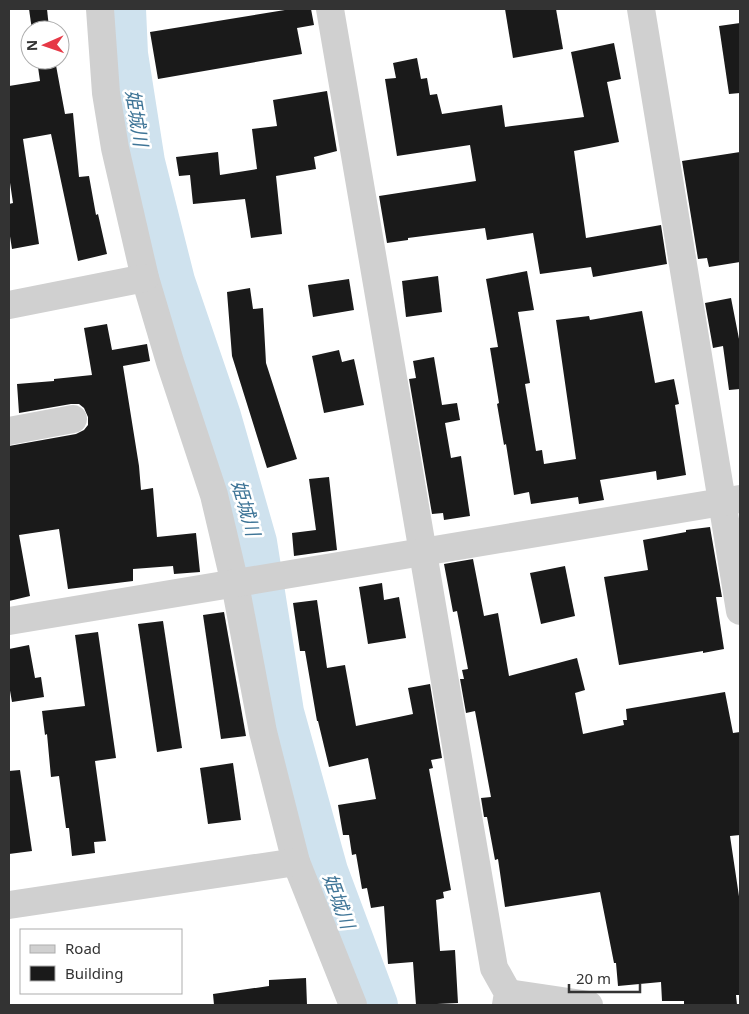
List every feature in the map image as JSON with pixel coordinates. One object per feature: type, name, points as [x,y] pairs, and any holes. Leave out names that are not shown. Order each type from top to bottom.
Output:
[{"type":"street","points":[[100,9],[106,93],[116,148],[145,278],[170,362],[214,495],[235,584],[263,732],[296,862],[353,1005]]},
{"type":"street","points":[[330,9],[494,968],[507,999],[589,1005]]},
{"type":"street","points":[[641,9],[731,501],[740,610]]},
{"type":"street","points":[[9,304],[145,278]]},
{"type":"street","points":[[9,430],[73,419]]},
{"type":"street","points":[[9,621],[731,501]]},
{"type":"street","points":[[9,905],[296,862]]},
{"type":"building","points":[[29,9],[47,9],[48,20],[31,20]]},
{"type":"building","points":[[291,9],[311,9],[314,25],[297,28],[302,54],[158,79],[150,32]]},
{"type":"building","points":[[505,9],[556,9],[563,49],[513,58]]},
{"type":"building","points":[[740,23],[740,93],[729,94],[719,26]]},
{"type":"building","points":[[614,43],[621,79],[607,82],[619,142],[574,151],[586,238],[661,225],[667,264],[593,277],[591,267],[540,274],[533,233],[487,240],[485,228],[408,238],[408,240],[387,243],[379,196],[476,181],[470,145],[397,156],[385,79],[396,78],[393,63],[417,58],[421,79],[427,78],[430,95],[437,94],[442,114],[502,105],[505,127],[584,117],[571,52]]},
{"type":"building","points":[[38,70],[57,70],[65,114],[73,113],[79,177],[89,176],[96,215],[98,214],[107,254],[78,261],[51,134],[23,139],[39,244],[12,249],[9,230],[9,204],[13,203],[9,176],[9,86],[40,81]]},
{"type":"building","points":[[327,91],[337,151],[314,157],[316,169],[276,176],[282,234],[251,238],[245,199],[193,204],[190,175],[179,176],[176,157],[218,152],[220,175],[257,169],[252,129],[277,126],[273,100]]},
{"type":"building","points":[[740,152],[740,262],[709,267],[707,258],[698,259],[682,161]]},
{"type":"building","points":[[527,271],[534,310],[518,312],[530,383],[525,384],[536,451],[542,450],[544,464],[576,459],[556,320],[589,316],[590,320],[642,311],[655,383],[674,379],[679,404],[675,405],[686,475],[657,480],[656,471],[600,480],[604,500],[579,504],[578,497],[531,504],[529,492],[514,495],[506,444],[504,445],[497,404],[499,403],[490,348],[498,347],[486,279]]},
{"type":"building","points":[[438,276],[442,312],[406,317],[402,281]]},
{"type":"building","points":[[349,279],[354,310],[313,317],[308,285]]},
{"type":"building","points":[[250,288],[253,309],[263,308],[266,363],[297,459],[267,468],[232,356],[227,292]]},
{"type":"building","points":[[731,298],[740,344],[740,389],[729,390],[723,346],[713,348],[705,303]]},
{"type":"building","points":[[107,324],[112,350],[147,344],[150,361],[123,366],[141,490],[153,488],[157,537],[196,533],[200,572],[174,574],[173,566],[133,569],[133,581],[68,589],[59,529],[19,535],[30,596],[9,601],[9,446],[76,434],[84,430],[88,425],[88,417],[84,408],[79,404],[19,413],[17,384],[92,375],[84,328]]},
{"type":"building","points":[[339,350],[342,362],[354,359],[364,405],[324,413],[312,356]]},
{"type":"building","points":[[434,357],[442,405],[457,403],[460,420],[445,423],[451,458],[461,456],[470,516],[444,520],[443,513],[432,514],[409,379],[416,378],[413,361]]},
{"type":"building","points":[[329,477],[337,550],[294,556],[292,533],[316,530],[309,479]]},
{"type":"building","points":[[710,527],[722,597],[716,597],[724,649],[619,665],[604,577],[648,570],[643,540],[686,532],[686,530]]},
{"type":"building","points":[[473,559],[484,616],[498,613],[509,676],[577,658],[585,690],[575,693],[583,734],[624,725],[623,720],[627,720],[626,709],[725,692],[733,733],[740,732],[740,835],[730,836],[740,903],[740,995],[736,995],[737,1005],[684,1005],[684,1001],[662,1001],[661,982],[618,986],[616,963],[614,963],[600,892],[505,907],[498,859],[495,860],[487,817],[484,817],[481,798],[491,797],[475,711],[466,713],[460,679],[464,679],[462,670],[468,669],[457,611],[453,612],[444,564]]},
{"type":"building","points":[[565,566],[575,616],[541,624],[530,573]]},
{"type":"building","points":[[382,583],[384,600],[399,597],[406,638],[368,644],[359,587]]},
{"type":"building","points":[[317,600],[327,668],[345,665],[356,726],[413,714],[408,688],[430,684],[442,758],[431,760],[433,768],[429,769],[451,890],[443,892],[444,898],[436,900],[440,951],[455,950],[458,1003],[416,1005],[413,962],[388,964],[384,906],[371,908],[367,888],[362,889],[356,854],[352,855],[349,835],[343,835],[338,805],[376,799],[368,758],[329,767],[317,721],[305,651],[300,651],[293,603]]},
{"type":"building","points":[[224,612],[246,736],[221,739],[203,615]]},
{"type":"building","points":[[163,621],[182,748],[157,752],[138,624]]},
{"type":"building","points":[[98,632],[116,758],[95,761],[106,841],[94,842],[95,853],[72,856],[69,828],[66,828],[59,776],[51,777],[47,734],[45,735],[42,711],[85,706],[75,635]]},
{"type":"building","points":[[29,645],[35,678],[41,677],[44,697],[12,702],[9,685],[9,649]]},
{"type":"building","points":[[233,763],[241,820],[208,824],[200,768]]},
{"type":"building","points":[[20,770],[32,851],[9,854],[9,771]]},
{"type":"building","points":[[306,978],[307,1005],[214,1005],[213,994],[269,986],[269,980]]},
{"type":"waterway","name":"姫城川","points":[[125,9],[127,54],[144,162],[174,281],[220,416],[256,542],[283,712],[327,871],[377,1005]]}]
